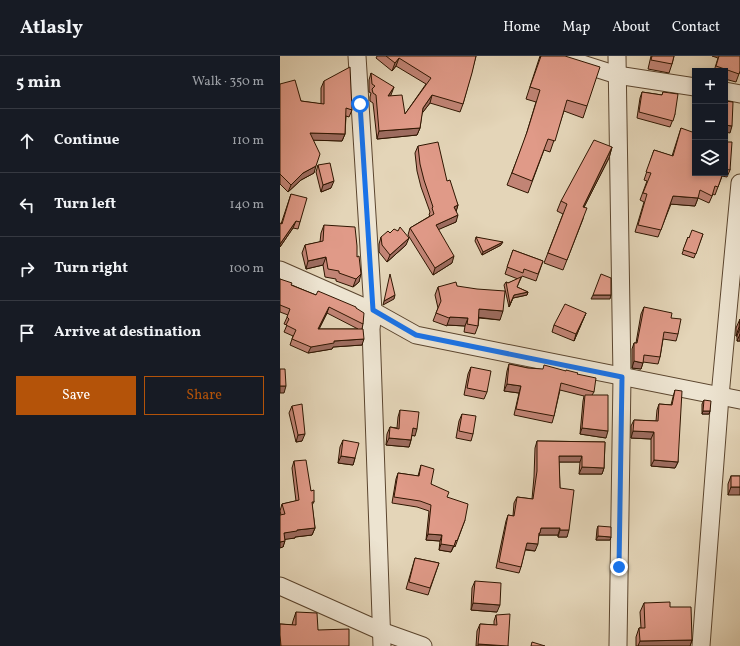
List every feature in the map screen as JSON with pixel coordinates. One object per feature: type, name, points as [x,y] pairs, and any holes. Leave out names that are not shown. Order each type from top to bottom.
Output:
[{"type":"street","points":[[357,56],[373,310],[371,329],[381,638]]},
{"type":"street","points":[[557,56],[617,75],[692,87]]},
{"type":"street","points":[[617,56],[622,377],[618,646]]},
{"type":"street","points":[[728,92],[740,94]]},
{"type":"street","points":[[701,646],[720,396],[740,183]]},
{"type":"street","points":[[280,270],[373,310],[416,335],[740,400]]},
{"type":"street","points":[[280,586],[381,638],[423,646]]},
{"type":"building","points":[[386,56],[476,56],[463,104],[432,95],[423,108],[420,128],[379,131],[376,95],[373,93],[372,89],[375,86],[372,84],[371,73],[394,87],[388,96],[402,95],[405,114],[431,78],[399,58],[395,63]]},
{"type":"building","points":[[541,56],[565,56],[600,67],[587,106],[567,100],[555,141],[548,139],[532,181],[512,173],[540,90],[530,87]]},
{"type":"building","points":[[652,56],[674,56],[672,64],[651,60]]},
{"type":"building","points":[[719,56],[740,56],[739,74],[728,70],[728,68],[716,66]]},
{"type":"building","points":[[350,67],[352,110],[346,108],[345,134],[310,133],[320,154],[316,166],[303,173],[291,185],[280,174],[280,84],[295,80],[301,101],[324,104],[324,81]]},
{"type":"building","points":[[642,92],[662,95],[663,92],[678,94],[673,121],[639,112]]},
{"type":"building","points":[[728,101],[733,102],[732,126],[728,125]]},
{"type":"building","points":[[681,128],[692,132],[692,176],[722,176],[718,187],[715,186],[712,196],[700,190],[698,198],[673,196],[661,230],[638,225],[647,194],[643,193],[651,173],[646,172],[654,150],[673,156]]},
{"type":"building","points":[[594,140],[612,147],[583,207],[587,208],[567,260],[548,253],[567,204],[561,201]]},
{"type":"building","points":[[438,142],[447,181],[450,180],[458,205],[454,207],[458,215],[436,225],[454,256],[435,268],[410,228],[434,214],[420,164],[418,146]]},
{"type":"building","points":[[728,142],[732,142],[730,170],[728,170]]},
{"type":"building","points":[[330,163],[334,181],[323,185],[318,165]]},
{"type":"building","points":[[291,194],[307,198],[300,222],[296,221],[280,244],[280,223],[282,224]]},
{"type":"building","points":[[324,225],[355,227],[357,257],[359,256],[361,274],[356,279],[339,273],[339,271],[328,269],[326,257],[308,261],[305,245],[323,241]]},
{"type":"building","points":[[400,227],[409,238],[390,255],[382,245],[381,237],[388,231],[390,233],[394,229],[398,231]]},
{"type":"building","points":[[692,230],[703,234],[696,254],[683,250]]},
{"type":"building","points":[[476,237],[503,242],[483,252]]},
{"type":"building","points":[[513,250],[543,261],[538,274],[524,269],[523,273],[507,267]]},
{"type":"building","points":[[390,274],[395,295],[384,301]]},
{"type":"building","points":[[601,274],[611,278],[611,295],[593,295]]},
{"type":"building","points":[[521,277],[517,287],[528,292],[514,295],[510,304],[506,282],[508,283]]},
{"type":"building","points":[[280,279],[292,283],[291,285],[316,295],[318,291],[356,307],[364,313],[363,324],[329,307],[318,329],[363,329],[364,339],[334,341],[334,343],[311,347],[292,339],[296,330],[286,325],[289,319],[287,317],[290,309],[280,305]]},
{"type":"building","points":[[456,282],[457,286],[505,291],[503,311],[479,309],[478,326],[467,324],[468,318],[449,318],[436,313],[441,301],[438,287]]},
{"type":"building","points":[[565,304],[586,313],[576,334],[554,325]]},
{"type":"building","points":[[644,307],[672,313],[671,318],[681,319],[678,334],[664,332],[660,357],[644,355],[643,363],[634,361],[634,343],[637,343]]},
{"type":"building","points":[[509,364],[543,369],[544,365],[596,378],[594,392],[561,383],[554,416],[516,409],[521,386],[507,384]]},
{"type":"building","points":[[471,367],[491,371],[487,392],[467,388]]},
{"type":"building","points":[[280,369],[285,369],[286,386],[280,386]]},
{"type":"building","points":[[675,390],[682,391],[678,462],[654,460],[654,432],[633,431],[634,420],[658,421],[659,404],[672,405]]},
{"type":"building","points":[[585,395],[608,395],[608,431],[582,428]]},
{"type":"building","points":[[704,400],[711,401],[710,411],[703,411]]},
{"type":"building","points":[[302,404],[305,434],[298,435],[292,406]]},
{"type":"building","points":[[400,410],[419,412],[417,429],[413,428],[411,440],[389,438],[390,427],[399,429]]},
{"type":"building","points":[[462,414],[476,416],[473,434],[459,431]]},
{"type":"building","points":[[343,440],[359,443],[355,458],[341,456]]},
{"type":"building","points":[[537,441],[605,442],[604,468],[582,467],[582,456],[559,456],[560,488],[574,490],[569,530],[560,530],[560,528],[541,528],[538,544],[527,543],[521,567],[499,562],[508,515],[514,516],[517,497],[533,499],[537,471]]},
{"type":"building","points":[[306,460],[311,491],[314,490],[314,502],[312,502],[315,528],[284,533],[285,541],[280,542],[280,515],[285,514],[282,504],[299,500],[294,461]]},
{"type":"building","points":[[421,465],[434,469],[431,484],[449,492],[447,497],[468,504],[465,520],[454,546],[441,544],[442,535],[428,534],[431,505],[420,501],[394,497],[398,473],[419,476]]},
{"type":"building","points":[[731,476],[740,476],[740,487],[731,487]]},
{"type":"building","points":[[598,526],[611,527],[611,537],[598,536]]},
{"type":"building","points":[[415,558],[439,563],[430,588],[409,582]]},
{"type":"building","points":[[475,581],[501,583],[500,605],[473,603]]},
{"type":"building","points":[[670,602],[670,607],[691,607],[692,640],[640,641],[639,628],[645,628],[644,603]]},
{"type":"building","points":[[296,612],[317,613],[318,630],[349,629],[349,646],[281,646],[280,624],[296,625]]},
{"type":"building","points":[[510,614],[508,646],[478,644],[480,624],[497,625],[496,615]]},
{"type":"building","points":[[532,642],[545,646],[531,646]]},
{"type":"route","points":[[360,104],[373,310],[416,335],[622,377],[619,567]]}]
